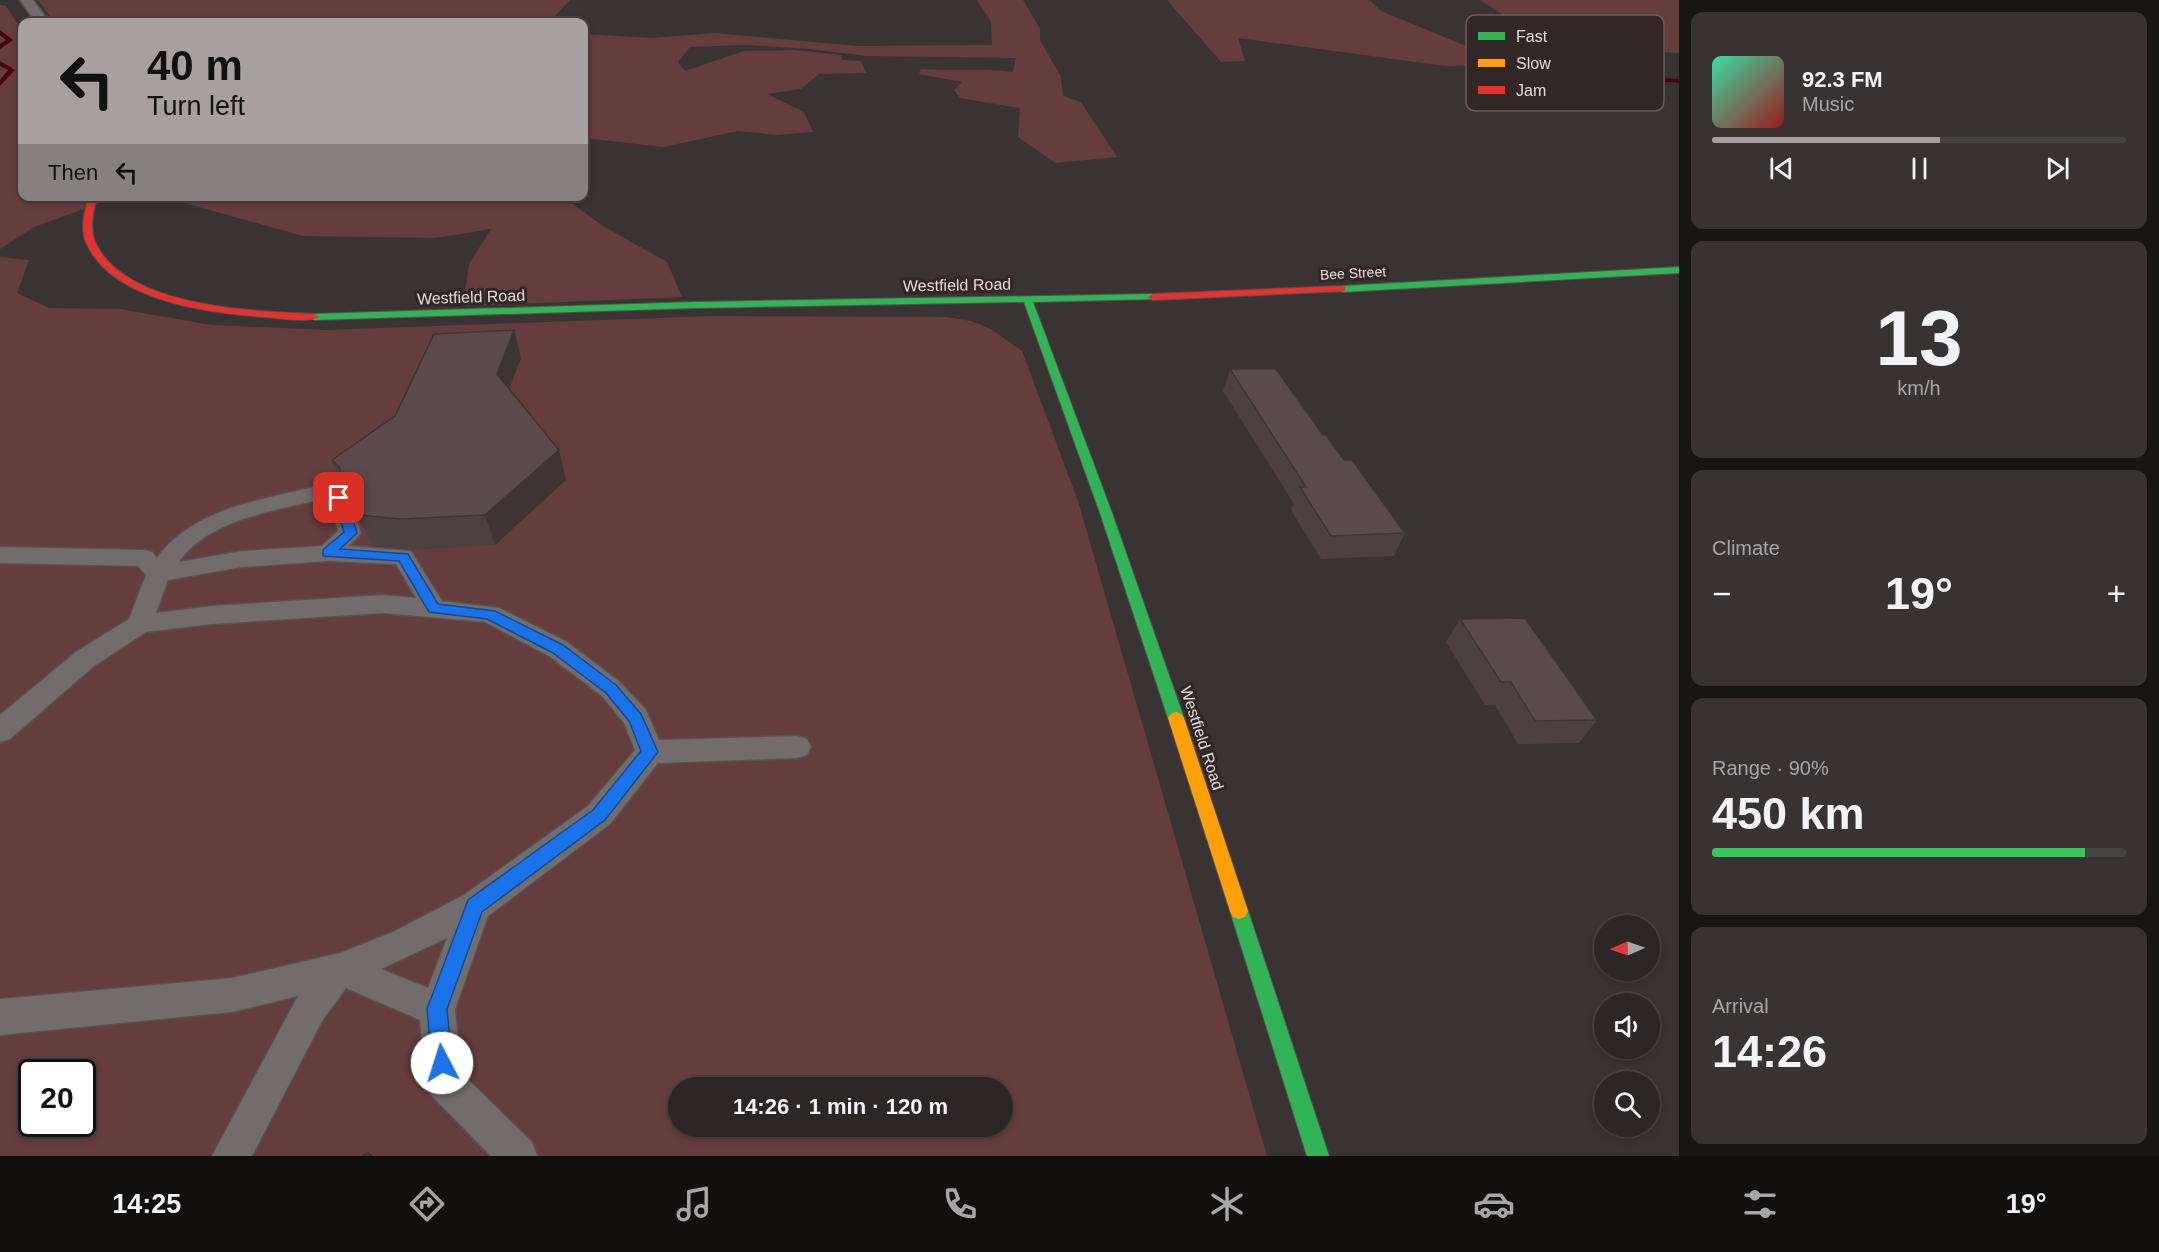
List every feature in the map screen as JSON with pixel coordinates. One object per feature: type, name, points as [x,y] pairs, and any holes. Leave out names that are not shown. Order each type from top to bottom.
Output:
[{"type":"street","points":[[26,0],[40,18]]},
{"type":"street","name":"Westfield Road","points":[[92,201],[87,229],[93,251],[111,270],[149,290],[223,309],[296,315],[389,316],[704,304],[1028,301],[1132,581],[1318,1156]]},
{"type":"street","name":"Bee Street","points":[[1028,301],[1323,291],[1679,270]]},
{"type":"lane","points":[[140,624],[158,574],[182,543],[206,528],[253,509],[314,494],[339,498],[350,533],[328,553]]},
{"type":"lane","points":[[158,574],[242,559],[328,553],[403,557],[434,608]]},
{"type":"lane","points":[[0,555],[144,558],[158,574]]},
{"type":"lane","points":[[0,731],[85,659],[140,624],[212,615],[371,605],[490,614],[558,649],[611,689],[636,718],[650,752]]},
{"type":"lane","points":[[0,1017],[232,994],[340,969],[405,943],[475,906],[599,815],[650,752],[797,747]]},
{"type":"lane","points":[[475,906],[437,1009],[444,1082],[518,1156]]},
{"type":"lane","points":[[340,969],[437,1009]]},
{"type":"lane","points":[[231,1156],[310,1009],[340,969]]},
{"type":"shaded area","points":[[38,0],[570,0],[553,18],[51,18]]},
{"type":"shaded area","points":[[977,0],[1023,0],[1040,29],[1040,40],[1061,77],[1063,96],[1081,102],[1117,157],[1055,163],[1018,137],[1020,108],[960,98],[954,90],[962,82],[919,74],[921,69],[1013,72],[1016,58],[867,56],[810,49],[746,45],[690,47],[678,62],[685,71],[744,51],[795,50],[841,55],[842,60],[861,61],[866,73],[819,74],[801,89],[767,94],[804,112],[813,132],[778,135],[738,131],[663,147],[588,138],[588,34],[651,38],[715,33],[858,46],[992,45],[991,22]]},
{"type":"shaded area","points":[[1167,0],[1370,0],[1381,11],[1466,46],[1466,66],[1445,66],[1238,38],[1245,61],[1221,62]]},
{"type":"shaded area","points":[[1480,0],[1679,0],[1679,53],[1664,52],[1664,15],[1503,15]]},
{"type":"shaded area","points":[[0,5],[6,6],[18,25],[18,201],[106,201],[34,227],[0,249]]},
{"type":"shaded area","points":[[177,201],[569,201],[603,226],[667,262],[682,297],[463,306],[469,264],[491,229],[435,238],[303,236]]},
{"type":"shaded area","points":[[0,257],[29,260],[17,293],[49,308],[120,309],[211,325],[327,330],[712,316],[947,317],[971,321],[991,329],[1022,351],[1078,501],[1267,1156],[0,1156]]},
{"type":"building","points":[[514,330],[497,374],[559,450],[485,515],[401,519],[360,515],[347,491],[339,467],[332,460],[395,416],[434,334]]},
{"type":"building","points":[[1230,369],[1276,369],[1323,435],[1326,435],[1344,460],[1352,460],[1405,533],[1331,536],[1300,487],[1306,487]]},
{"type":"building","points":[[1525,618],[1597,720],[1535,721],[1511,682],[1501,682],[1460,619]]},
{"type":"waterway","points":[[0,32],[10,40],[0,47]]},
{"type":"waterway","points":[[0,63],[12,70],[0,84]]},
{"type":"waterway","points":[[1664,80],[1679,81]]},
{"type":"traffic: fast","points":[[1342,289],[1679,270]]},
{"type":"traffic: fast","points":[[314,317],[696,305],[1153,297]]},
{"type":"traffic: fast","points":[[1028,301],[1106,513],[1176,718]]},
{"type":"traffic: fast","points":[[1239,911],[1318,1156]]},
{"type":"traffic: slow","points":[[1176,718],[1239,911]]},
{"type":"traffic: jam","points":[[92,201],[88,218],[90,241],[103,263],[126,280],[155,294],[188,303],[257,314],[314,317]]},
{"type":"traffic: jam","points":[[1153,297],[1342,289]]},
{"type":"route","points":[[339,498],[350,533],[328,553],[403,557],[434,608],[490,614],[558,649],[611,689],[636,718],[650,752],[599,815],[475,906],[437,1009],[442,1063]]}]
